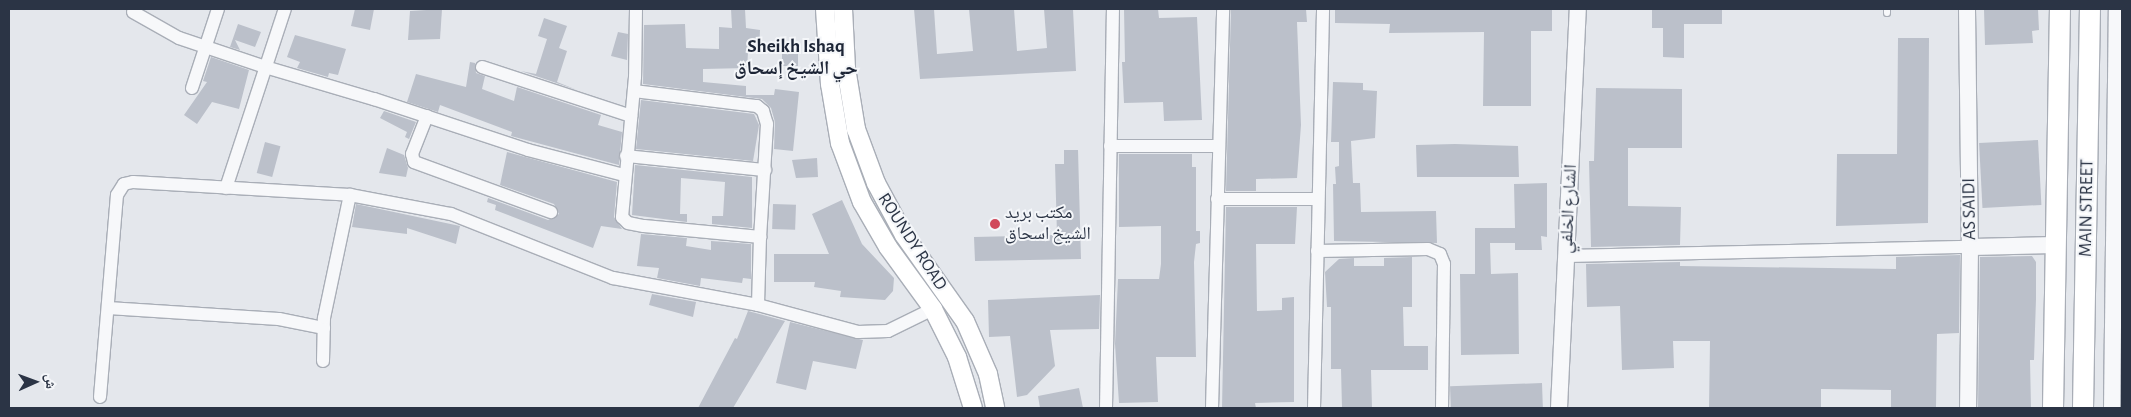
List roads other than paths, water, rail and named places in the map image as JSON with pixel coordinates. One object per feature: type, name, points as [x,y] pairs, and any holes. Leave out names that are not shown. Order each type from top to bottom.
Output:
[{"type":"main road","name":"ROUNDY ROAD","points":[[825,9],[830,84],[843,151],[862,202],[888,246],[933,310],[957,357],[973,408]]},
{"type":"main road","name":"ROUNDY ROAD","points":[[844,9],[846,68],[856,129],[876,184],[904,234],[965,321],[988,374],[995,408]]},
{"type":"main road","name":"MAIN STREET","points":[[2053,408],[2060,9]]},
{"type":"main road","name":"MAIN STREET","points":[[2083,408],[2090,9]]},
{"type":"main road","points":[[2059,87],[2089,88]]},
{"type":"street","points":[[192,88],[218,9]]},
{"type":"street","points":[[226,188],[285,9]]},
{"type":"street","points":[[636,9],[634,91],[624,175],[622,216],[628,222],[760,237]]},
{"type":"street","points":[[1106,408],[1114,9]]},
{"type":"street","points":[[1212,408],[1223,9]]},
{"type":"street","points":[[1314,408],[1323,9]]},
{"type":"street","name":"الشارع الخلفي","points":[[1559,408],[1578,9]]},
{"type":"street","name":"AS SAIDI","points":[[1967,9],[1970,247],[1968,408]]},
{"type":"street","points":[[2112,408],[2117,9]]},
{"type":"street","points":[[133,12],[179,38],[266,67],[426,116],[528,150],[624,175]]},
{"type":"street","points":[[482,67],[631,116]]},
{"type":"street","points":[[634,91],[757,106],[763,111],[767,124],[758,305]]},
{"type":"street","points":[[426,116],[412,154],[414,162],[551,212]]},
{"type":"street","points":[[1110,146],[1219,146]]},
{"type":"street","points":[[626,156],[765,170]]},
{"type":"street","points":[[100,397],[117,195],[124,184],[350,195],[451,214],[613,278],[758,305],[858,332],[888,331],[933,310]]},
{"type":"street","points":[[323,361],[324,328],[350,195]]},
{"type":"street","points":[[1217,199],[1318,199]]},
{"type":"street","points":[[1567,256],[2056,245]]},
{"type":"street","points":[[1318,250],[1428,249],[1440,254],[1444,264],[1442,408]]},
{"type":"street","points":[[108,308],[279,319],[324,328]]},
{"type":"place","name":"مكتب بريد الشيخ اسحاق","points":[[995,224]]},
{"type":"district","name":"Sheikh Ishaq حي الشيخ إسحاق","points":[[796,58]]}]
